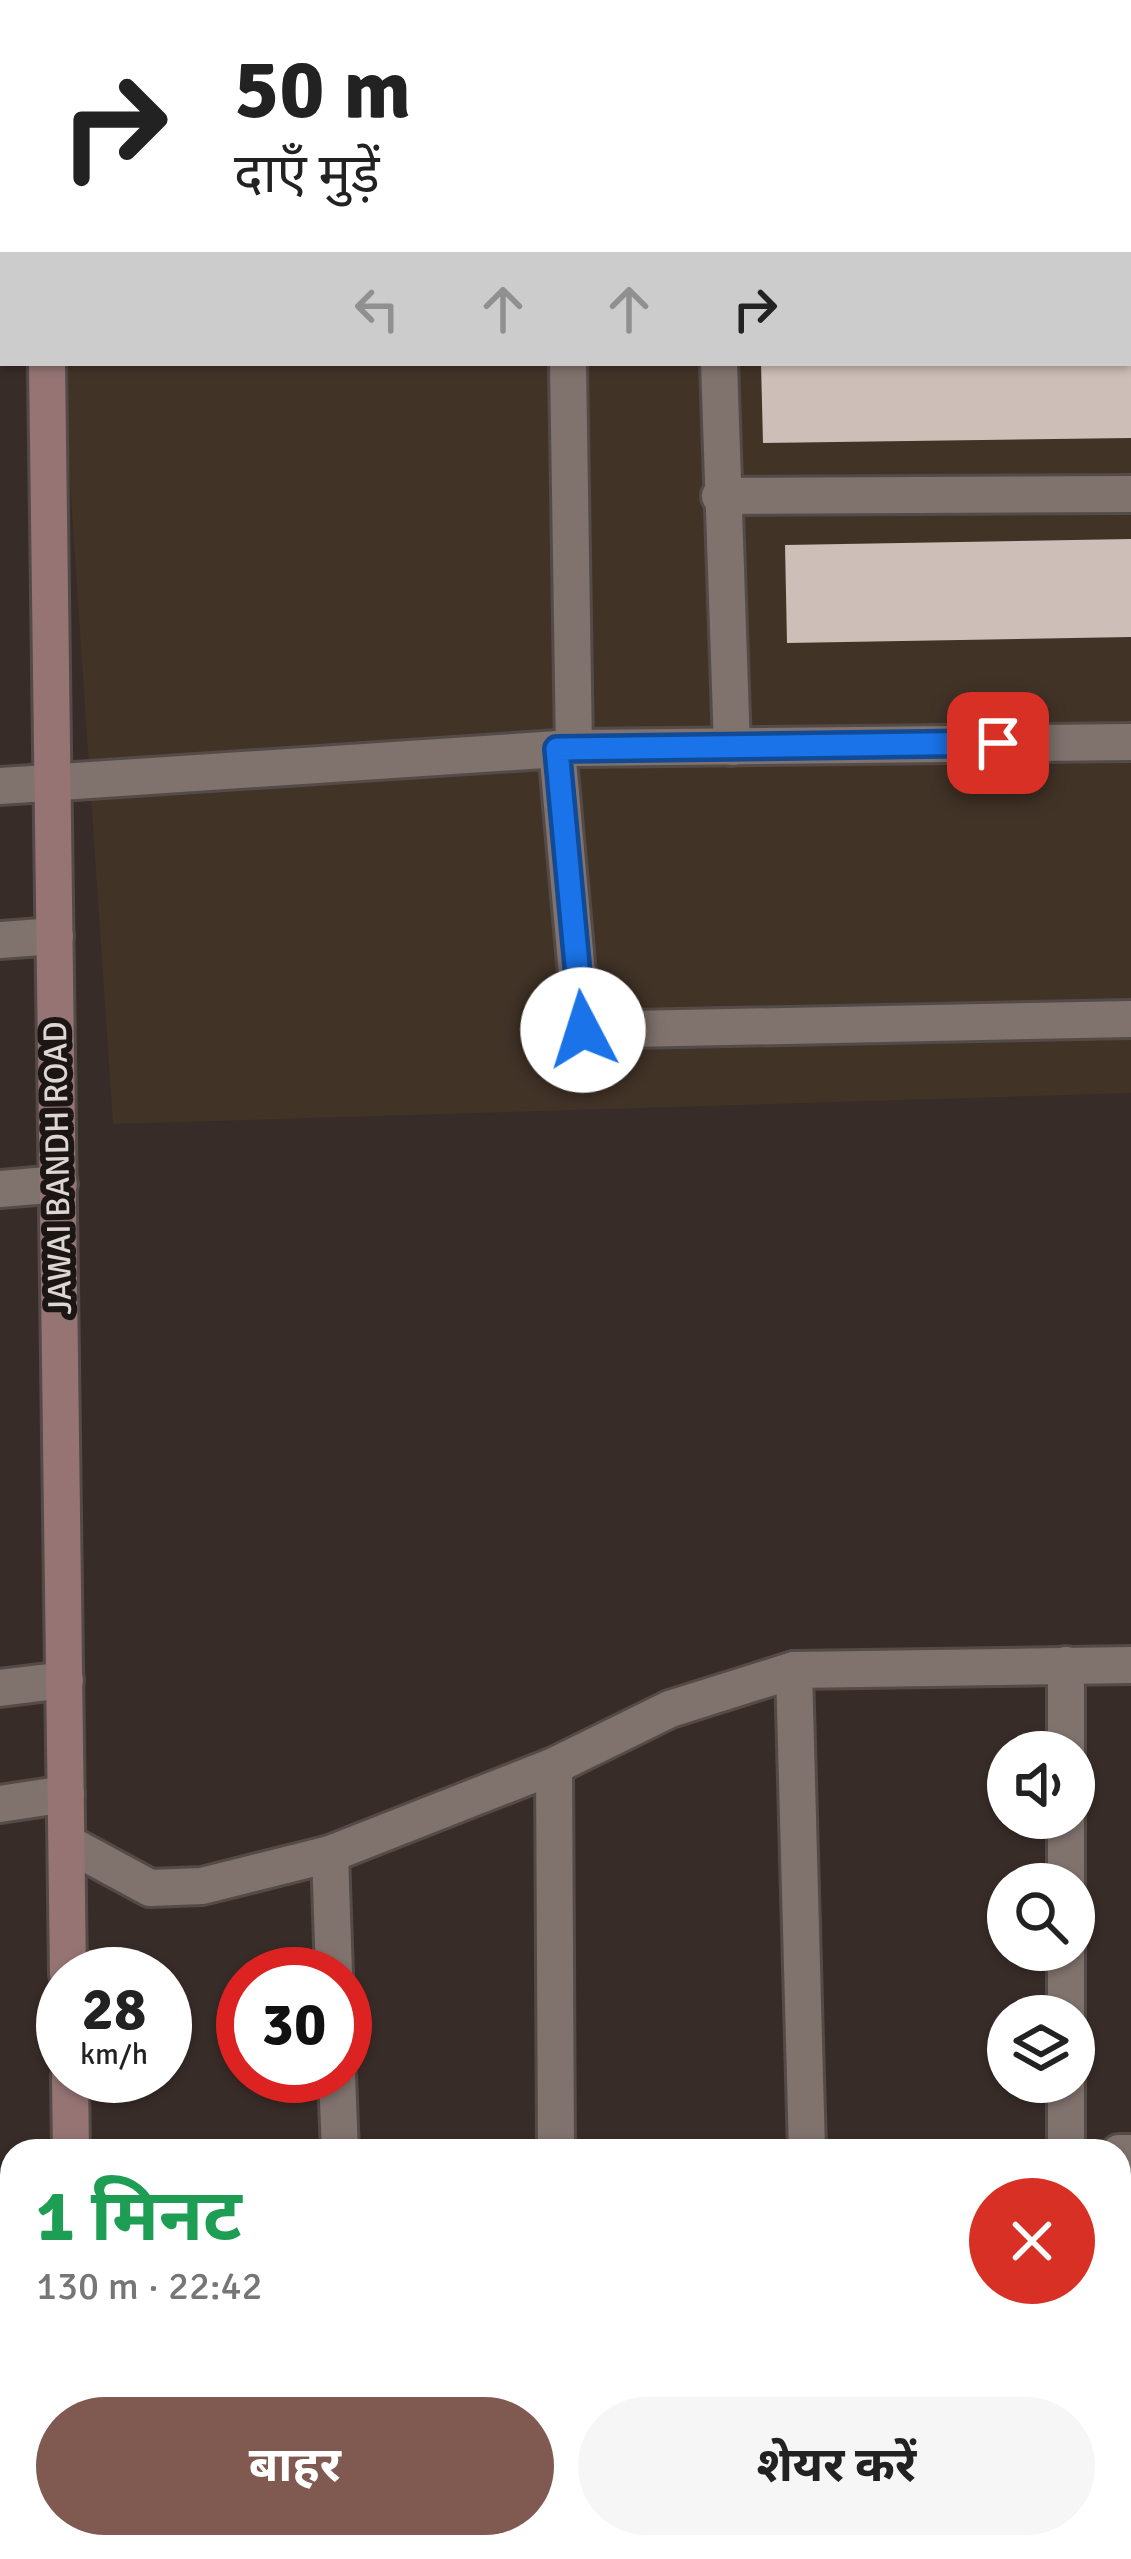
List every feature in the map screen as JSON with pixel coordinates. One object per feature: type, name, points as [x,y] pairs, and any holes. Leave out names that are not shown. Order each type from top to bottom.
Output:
[{"type":"street","name":"JAWAI BANDH ROAD","points":[[46,366],[68,1947]]},
{"type":"street","points":[[568,366],[566,748],[583,1030],[1131,1019]]},
{"type":"street","points":[[719,366],[732,747]]},
{"type":"street","points":[[720,496],[1131,494]]},
{"type":"street","points":[[0,786],[566,748],[1131,742]]},
{"type":"street","points":[[0,940],[55,936]]},
{"type":"street","points":[[0,1189],[58,1184]]},
{"type":"street","points":[[1066,1665],[1066,1731]]},
{"type":"street","points":[[67,1843],[150,1888],[202,1886],[330,1854],[554,1766],[670,1709],[794,1670],[1131,1665]]},
{"type":"street","points":[[794,1670],[807,2139]]},
{"type":"street","points":[[0,1688],[64,1680]]},
{"type":"street","points":[[554,1766],[556,2139]]},
{"type":"street","points":[[0,1804],[66,1794]]},
{"type":"street","points":[[330,1854],[333,1947]]},
{"type":"street","points":[[70,2103],[70,2139]]},
{"type":"street","points":[[339,2103],[340,2139]]},
{"type":"street","points":[[1066,2103],[1066,2139]]},
{"type":"shaded area","points":[[62,366],[1131,366],[1131,1093],[113,1124]]},
{"type":"building","points":[[761,366],[1131,366],[1131,438],[763,443]]},
{"type":"building","points":[[1131,539],[1131,637],[787,643],[785,545]]},
{"type":"route","points":[[583,1030],[557,749],[998,743]]}]
